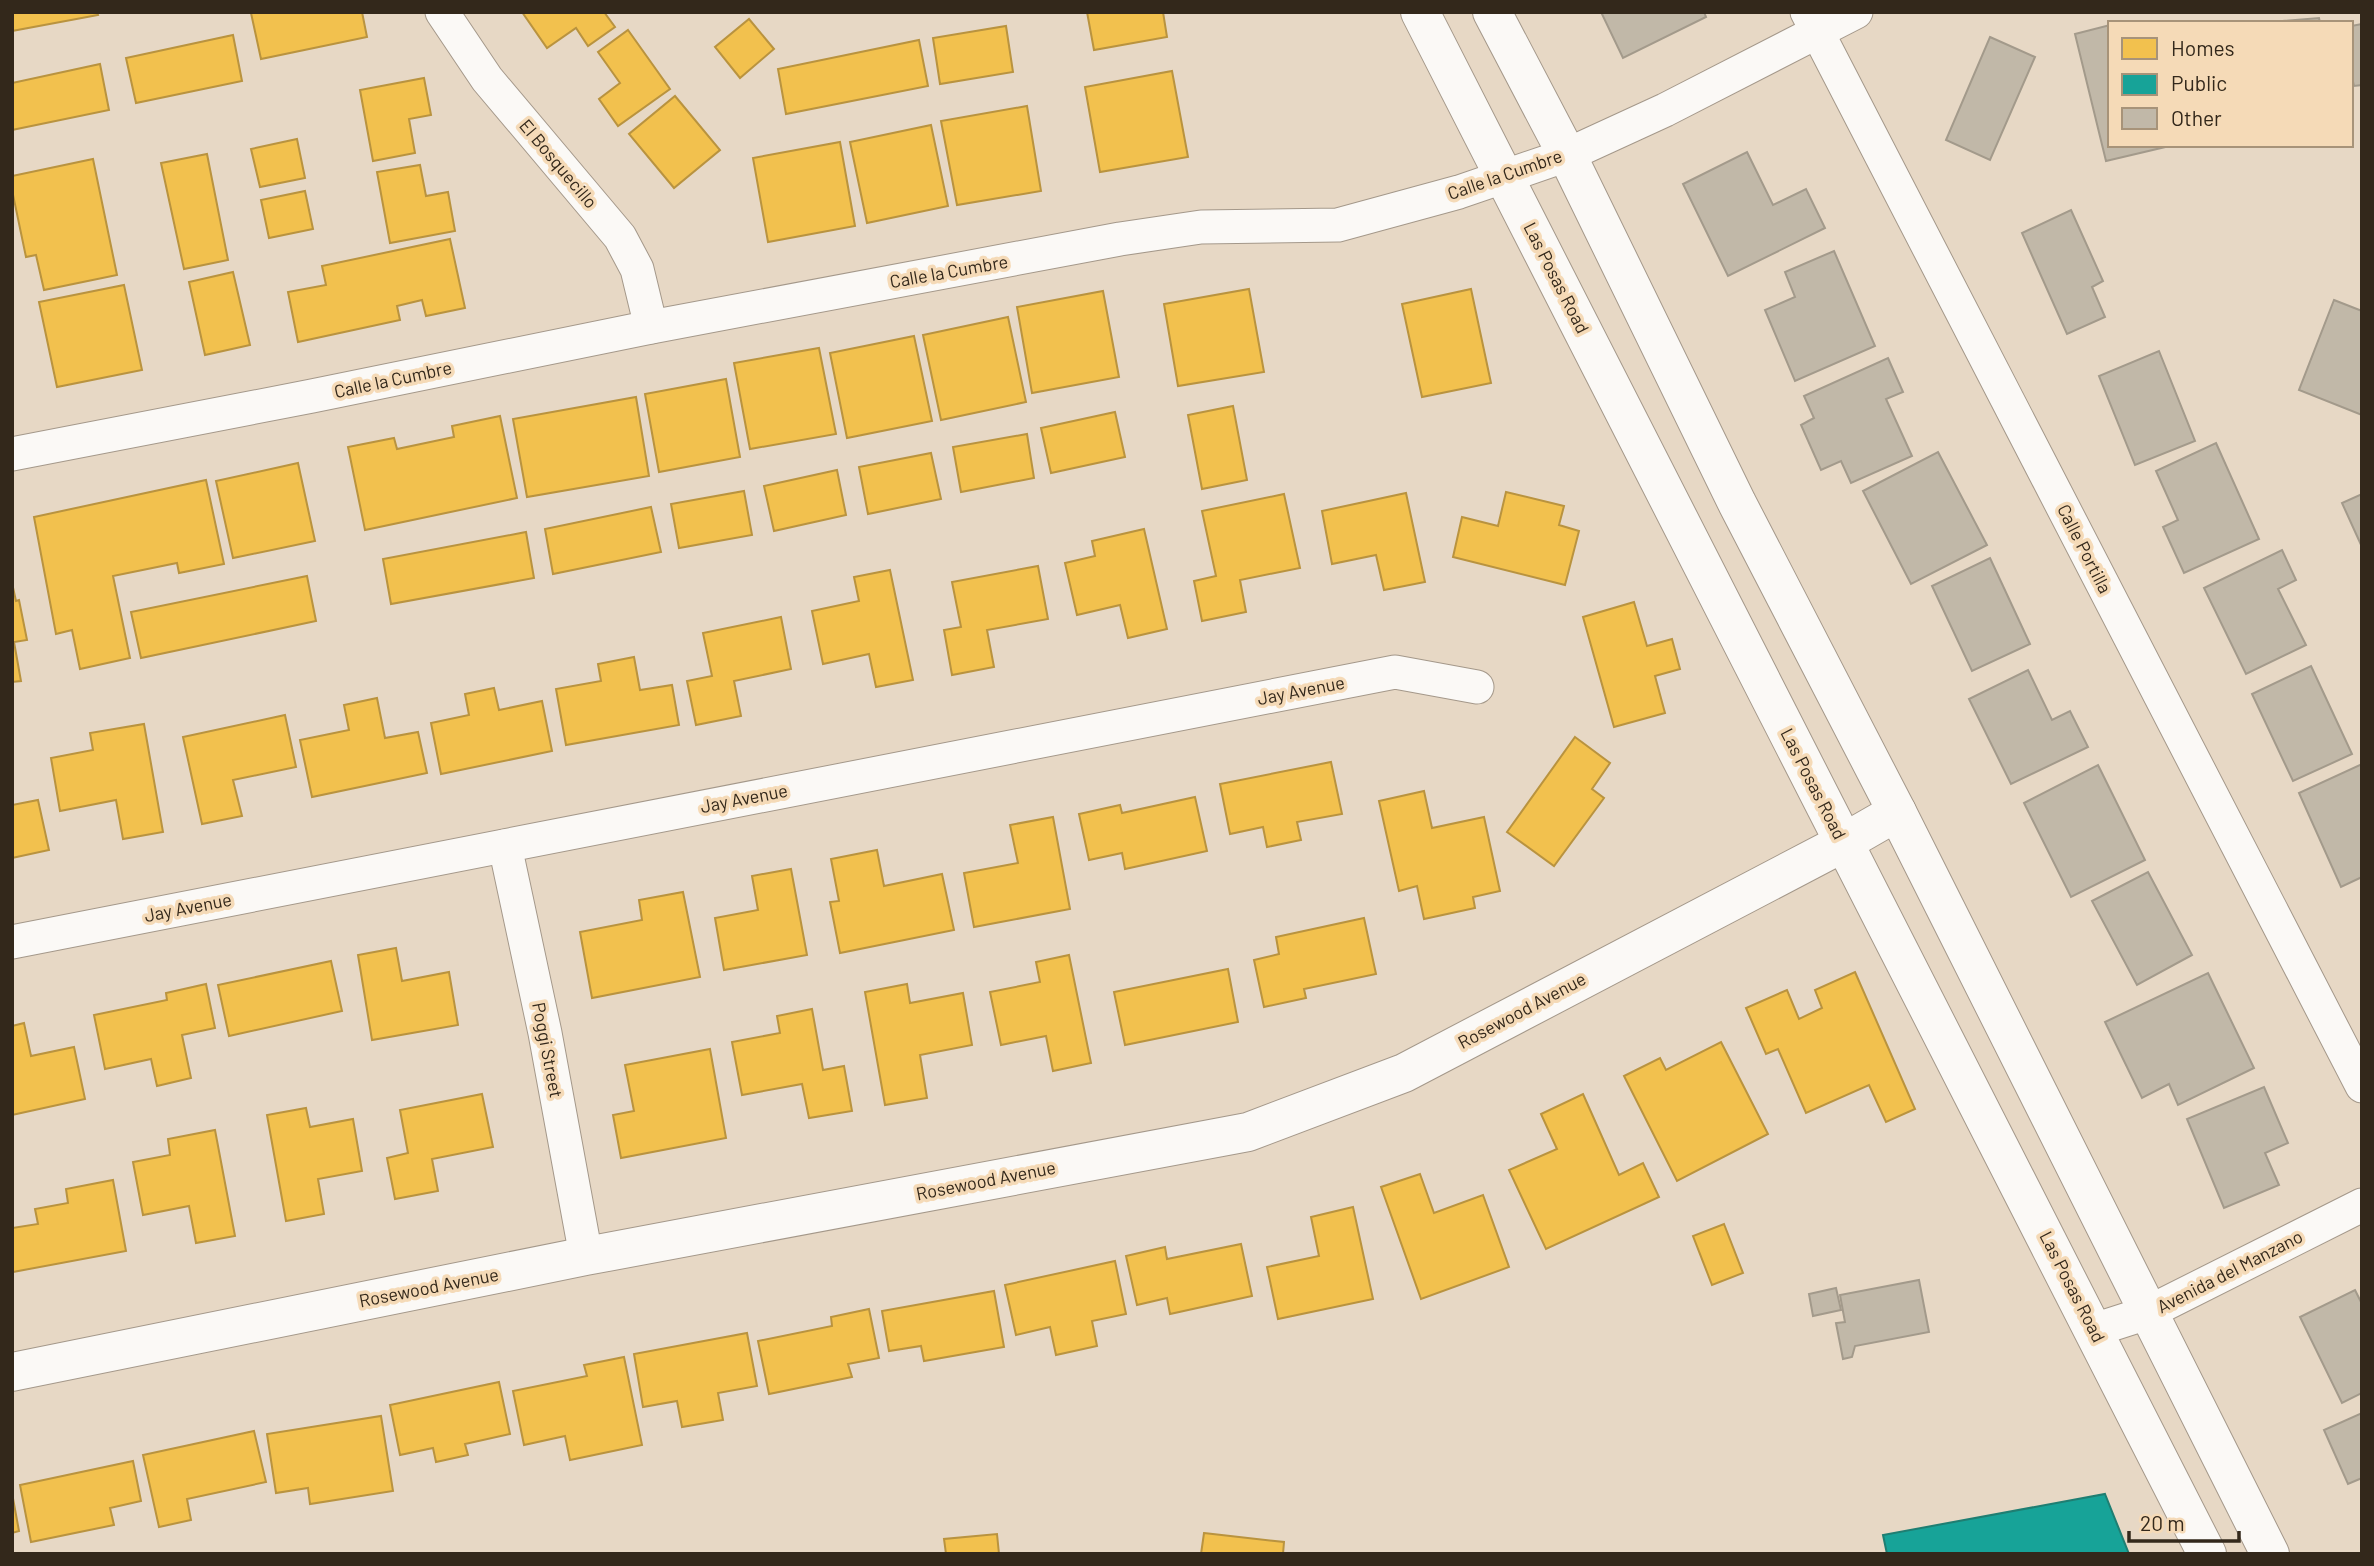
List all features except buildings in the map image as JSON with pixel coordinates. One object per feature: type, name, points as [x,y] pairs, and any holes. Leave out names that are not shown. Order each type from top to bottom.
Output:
[{"type":"main road","name":"Las Posas Road","points":[[1420,12],[2207,1554]]},
{"type":"main road","points":[[1492,12],[1567,155],[1737,503],[1897,812],[2270,1554]]},
{"type":"main road","name":"Rosewood Avenue","points":[[12,1372],[586,1256],[1248,1132],[1404,1073],[1843,843],[1897,812]]},
{"type":"street","name":"El Bosquecillo","points":[[442,12],[487,79],[620,237],[637,270],[651,327]]},
{"type":"street","name":"Calle la Cumbre","points":[[12,454],[651,327],[1174,231],[1201,227],[1338,225],[1412,206],[1567,155],[1665,110],[1812,23],[1856,12]]},
{"type":"street","name":"Calle Portilla","points":[[1812,23],[2362,1086]]},
{"type":"street","name":"Jay Avenue","points":[[12,943],[1395,672],[1477,687]]},
{"type":"street","name":"Poggi Street","points":[[505,846],[545,1033],[586,1256]]},
{"type":"street","name":"Avenida del Manzano","points":[[2094,1330],[2147,1313],[2362,1205]]}]
